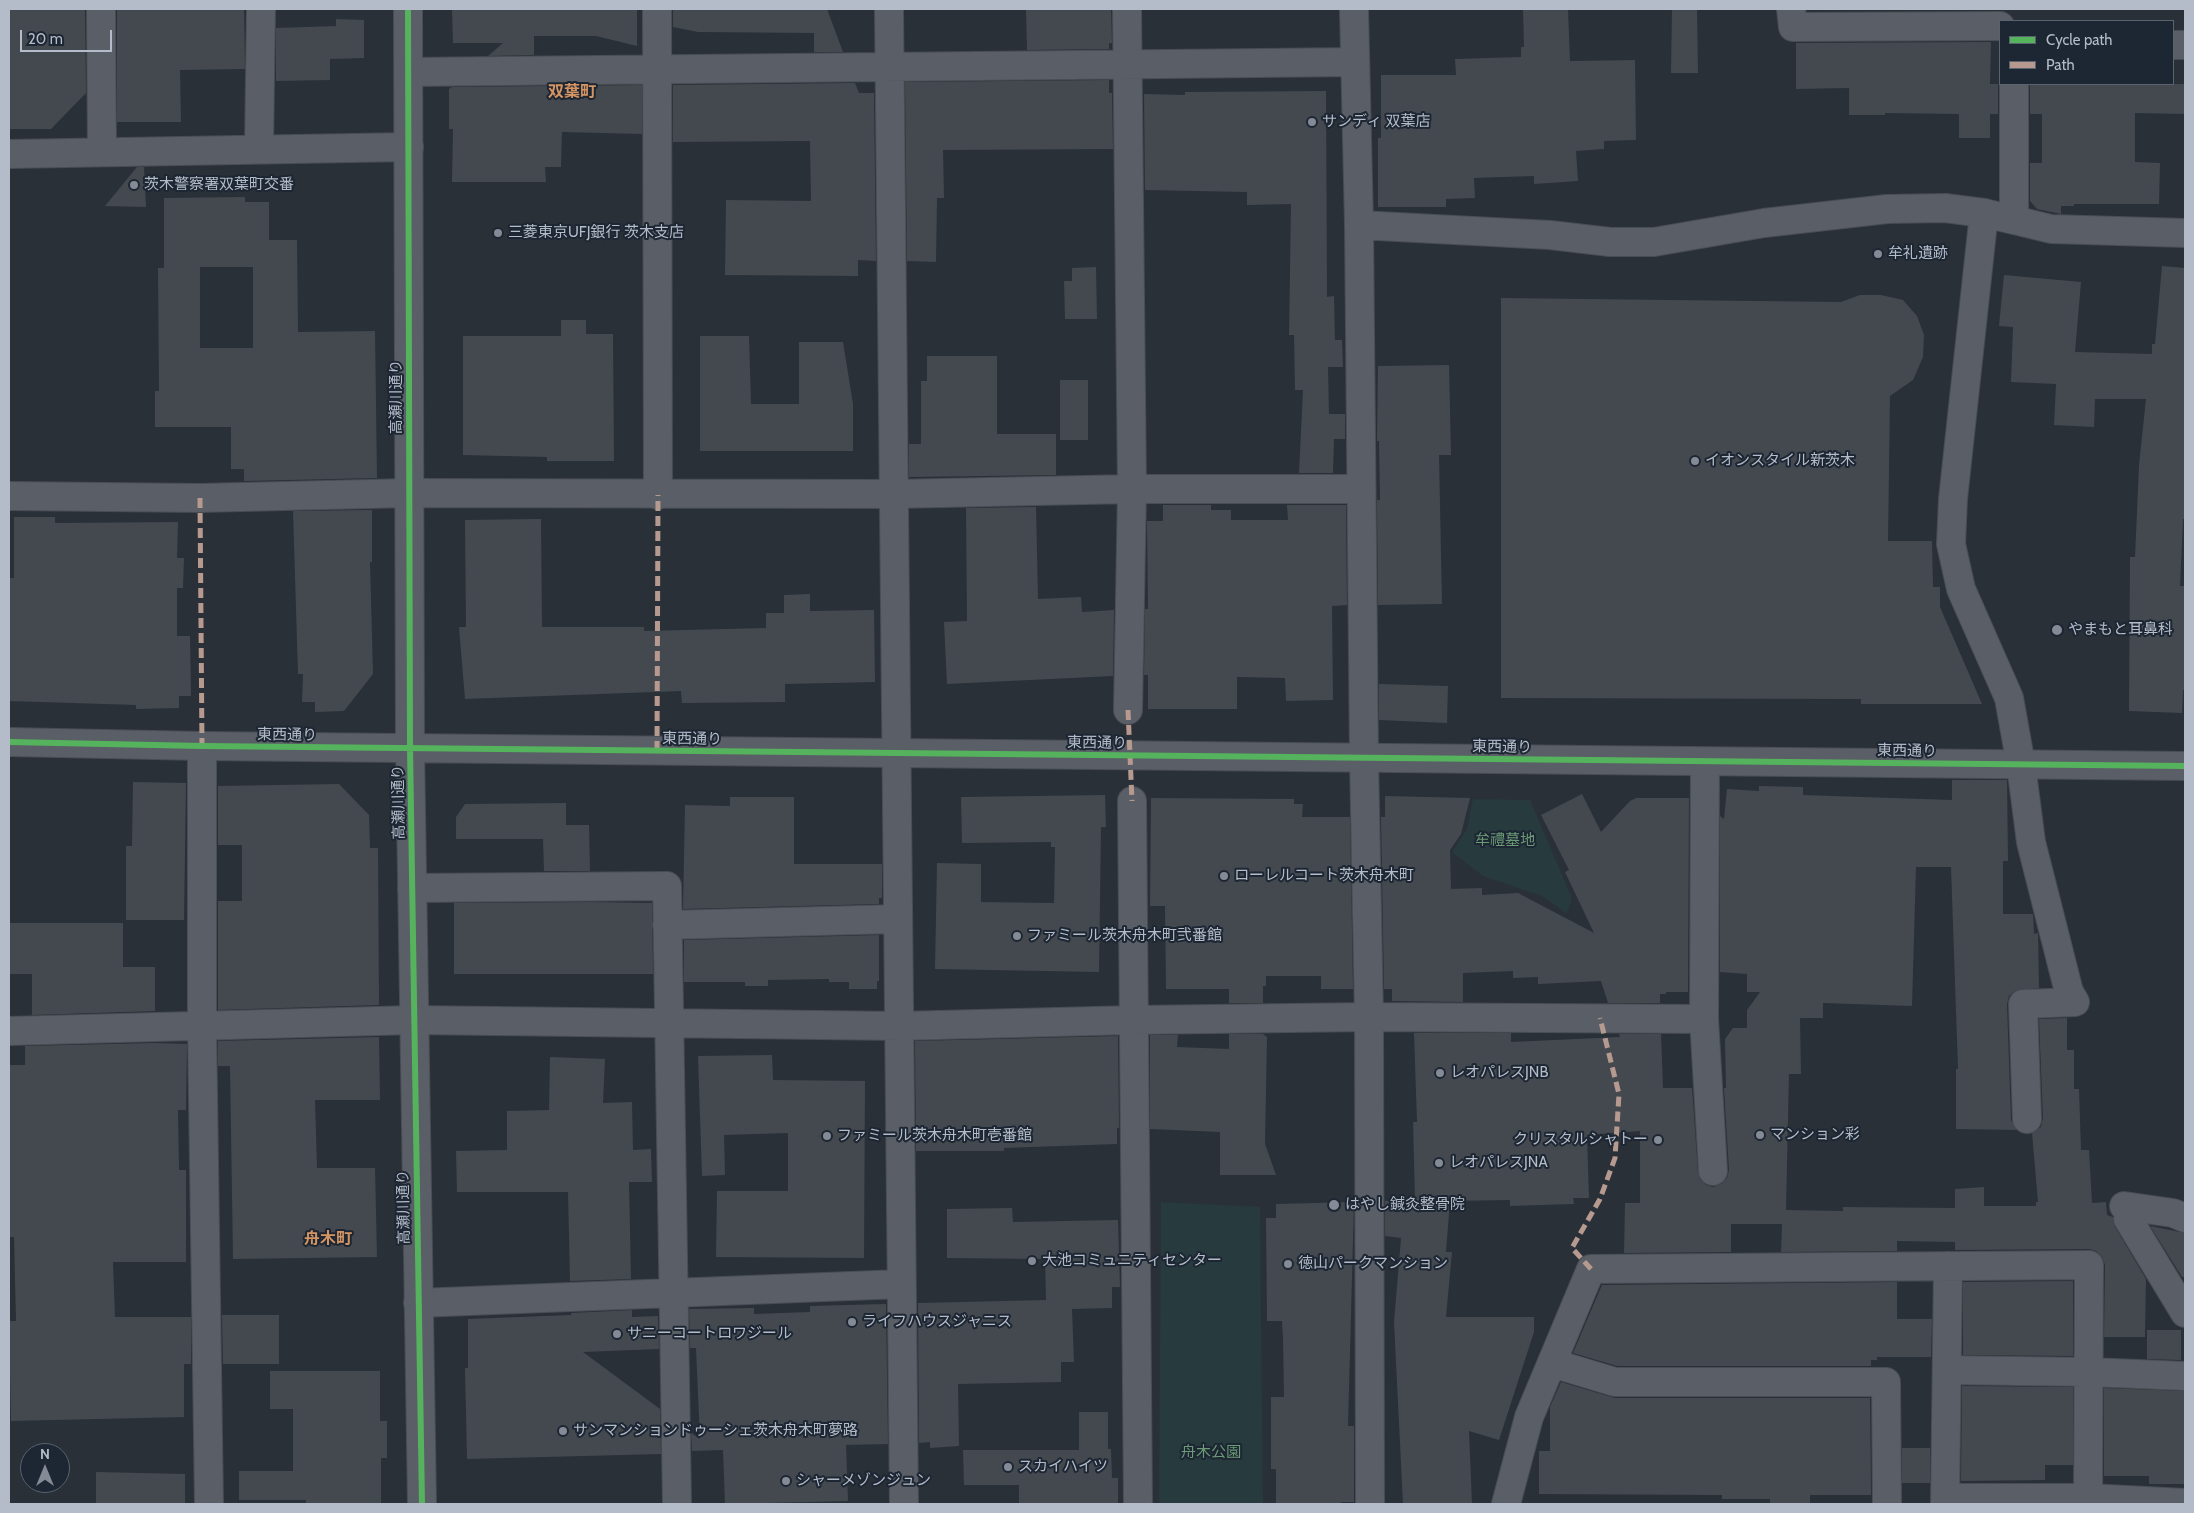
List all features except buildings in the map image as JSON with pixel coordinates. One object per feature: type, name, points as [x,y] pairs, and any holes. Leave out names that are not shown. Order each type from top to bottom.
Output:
[{"type":"street","points":[[101,9],[102,152]]},
{"type":"street","points":[[259,148],[261,9]]},
{"type":"street","name":"高瀬川通り","points":[[408,9],[410,748],[422,1504]]},
{"type":"street","points":[[657,9],[659,69],[658,495]]},
{"type":"street","points":[[889,9],[904,1504]]},
{"type":"street","points":[[1127,9],[1132,489],[1128,710]]},
{"type":"street","points":[[1354,9],[1359,226],[1360,489],[1369,1017],[1370,1504]]},
{"type":"street","points":[[1791,9],[1793,27],[1999,26]]},
{"type":"street","points":[[409,72],[1355,62]]},
{"type":"street","points":[[2014,85],[2014,220]]},
{"type":"street","points":[[9,154],[259,148],[409,148]]},
{"type":"street","points":[[1359,226],[1550,235],[1610,242],[1654,242],[1764,223],[1887,209],[1945,208],[1984,213],[2050,228],[2185,233]]},
{"type":"street","points":[[1984,213],[1953,499],[1951,544],[1961,589],[2009,698],[2022,765],[2031,842],[2069,992],[2075,1002],[2023,1004],[2027,1119]]},
{"type":"street","points":[[9,496],[200,498],[410,493],[658,495],[894,494],[1132,489],[1360,489]]},
{"type":"street","name":"東西通り","points":[[9,742],[202,746],[2185,766]]},
{"type":"street","points":[[202,746],[202,1026],[209,1504]]},
{"type":"street","points":[[1705,762],[1704,1019],[1713,1171]]},
{"type":"street","points":[[1132,801],[1138,1504]]},
{"type":"street","points":[[412,888],[667,886],[677,1504]]},
{"type":"street","points":[[667,925],[898,919]]},
{"type":"street","points":[[9,1031],[414,1020],[899,1026],[1369,1017],[1704,1019]]},
{"type":"street","points":[[2185,1218],[2173,1213],[2126,1213],[2185,1313]]},
{"type":"street","points":[[1506,1504],[1529,1417],[1591,1269],[2089,1265],[2088,1501]]},
{"type":"street","points":[[1948,1266],[1945,1501],[2185,1503]]},
{"type":"street","points":[[418,1303],[901,1284]]},
{"type":"street","points":[[1552,1364],[1615,1382],[1886,1382],[1887,1504]]},
{"type":"street","points":[[1947,1370],[2089,1372],[2185,1376]]},
{"type":"green space","name":"牟禮墓地","points":[[1473,799],[1530,800],[1571,896],[1571,903],[1566,913],[1542,896],[1483,876],[1452,852],[1467,829]]},
{"type":"green space","name":"舟木公園","points":[[1161,1202],[1260,1207],[1263,1504],[1159,1504]]},
{"type":"marked path","points":[[657,751],[658,495]]},
{"type":"marked path","points":[[200,498],[202,746]]},
{"type":"marked path","points":[[1128,710],[1132,801]]},
{"type":"marked path","points":[[1591,1269],[1572,1248],[1600,1199],[1615,1158],[1619,1094],[1600,1018]]},
{"type":"cycle path","points":[[408,9],[410,748],[422,1504]]},
{"type":"cycle path","points":[[9,742],[202,746],[2185,766]]},
{"type":"place","name":"サンディ 双葉店","points":[[1312,122]]},
{"type":"place","name":"茨木警察署双葉町交番","points":[[134,185]]},
{"type":"place","name":"三菱東京UFJ銀行 茨木支店","points":[[498,233]]},
{"type":"place","name":"牟礼遺跡","points":[[1878,254]]},
{"type":"place","name":"イオンスタイル新茨木","points":[[1695,461]]},
{"type":"place","name":"やまもと耳鼻科","points":[[2057,630]]},
{"type":"place","name":"ローレルコート茨木舟木町","points":[[1224,876]]},
{"type":"place","name":"ファミール茨木舟木町弐番館","points":[[1017,936]]},
{"type":"place","name":"レオパレスJNB","points":[[1440,1073]]},
{"type":"place","name":"マンション彩","points":[[1760,1135]]},
{"type":"place","name":"ファミール茨木舟木町壱番館","points":[[827,1136]]},
{"type":"place","name":"クリスタルシャトー","points":[[1658,1140]]},
{"type":"place","name":"レオパレスJNA","points":[[1439,1163]]},
{"type":"place","name":"はやし鍼灸整骨院","points":[[1334,1205]]},
{"type":"place","name":"大池コミュニティセンター","points":[[1032,1261]]},
{"type":"place","name":"徳山パークマンション","points":[[1288,1264]]},
{"type":"place","name":"ライフハウスジャニス","points":[[852,1322]]},
{"type":"place","name":"サニーコートロワジール","points":[[617,1334]]},
{"type":"place","name":"サンマンションドゥーシェ茨木舟木町夢路","points":[[563,1431]]},
{"type":"place","name":"スカイハイツ","points":[[1008,1467]]},
{"type":"place","name":"シャーメゾンジュン","points":[[786,1481]]},
{"type":"district","name":"双葉町","points":[[572,92]]},
{"type":"district","name":"舟木町","points":[[328,1239]]}]
